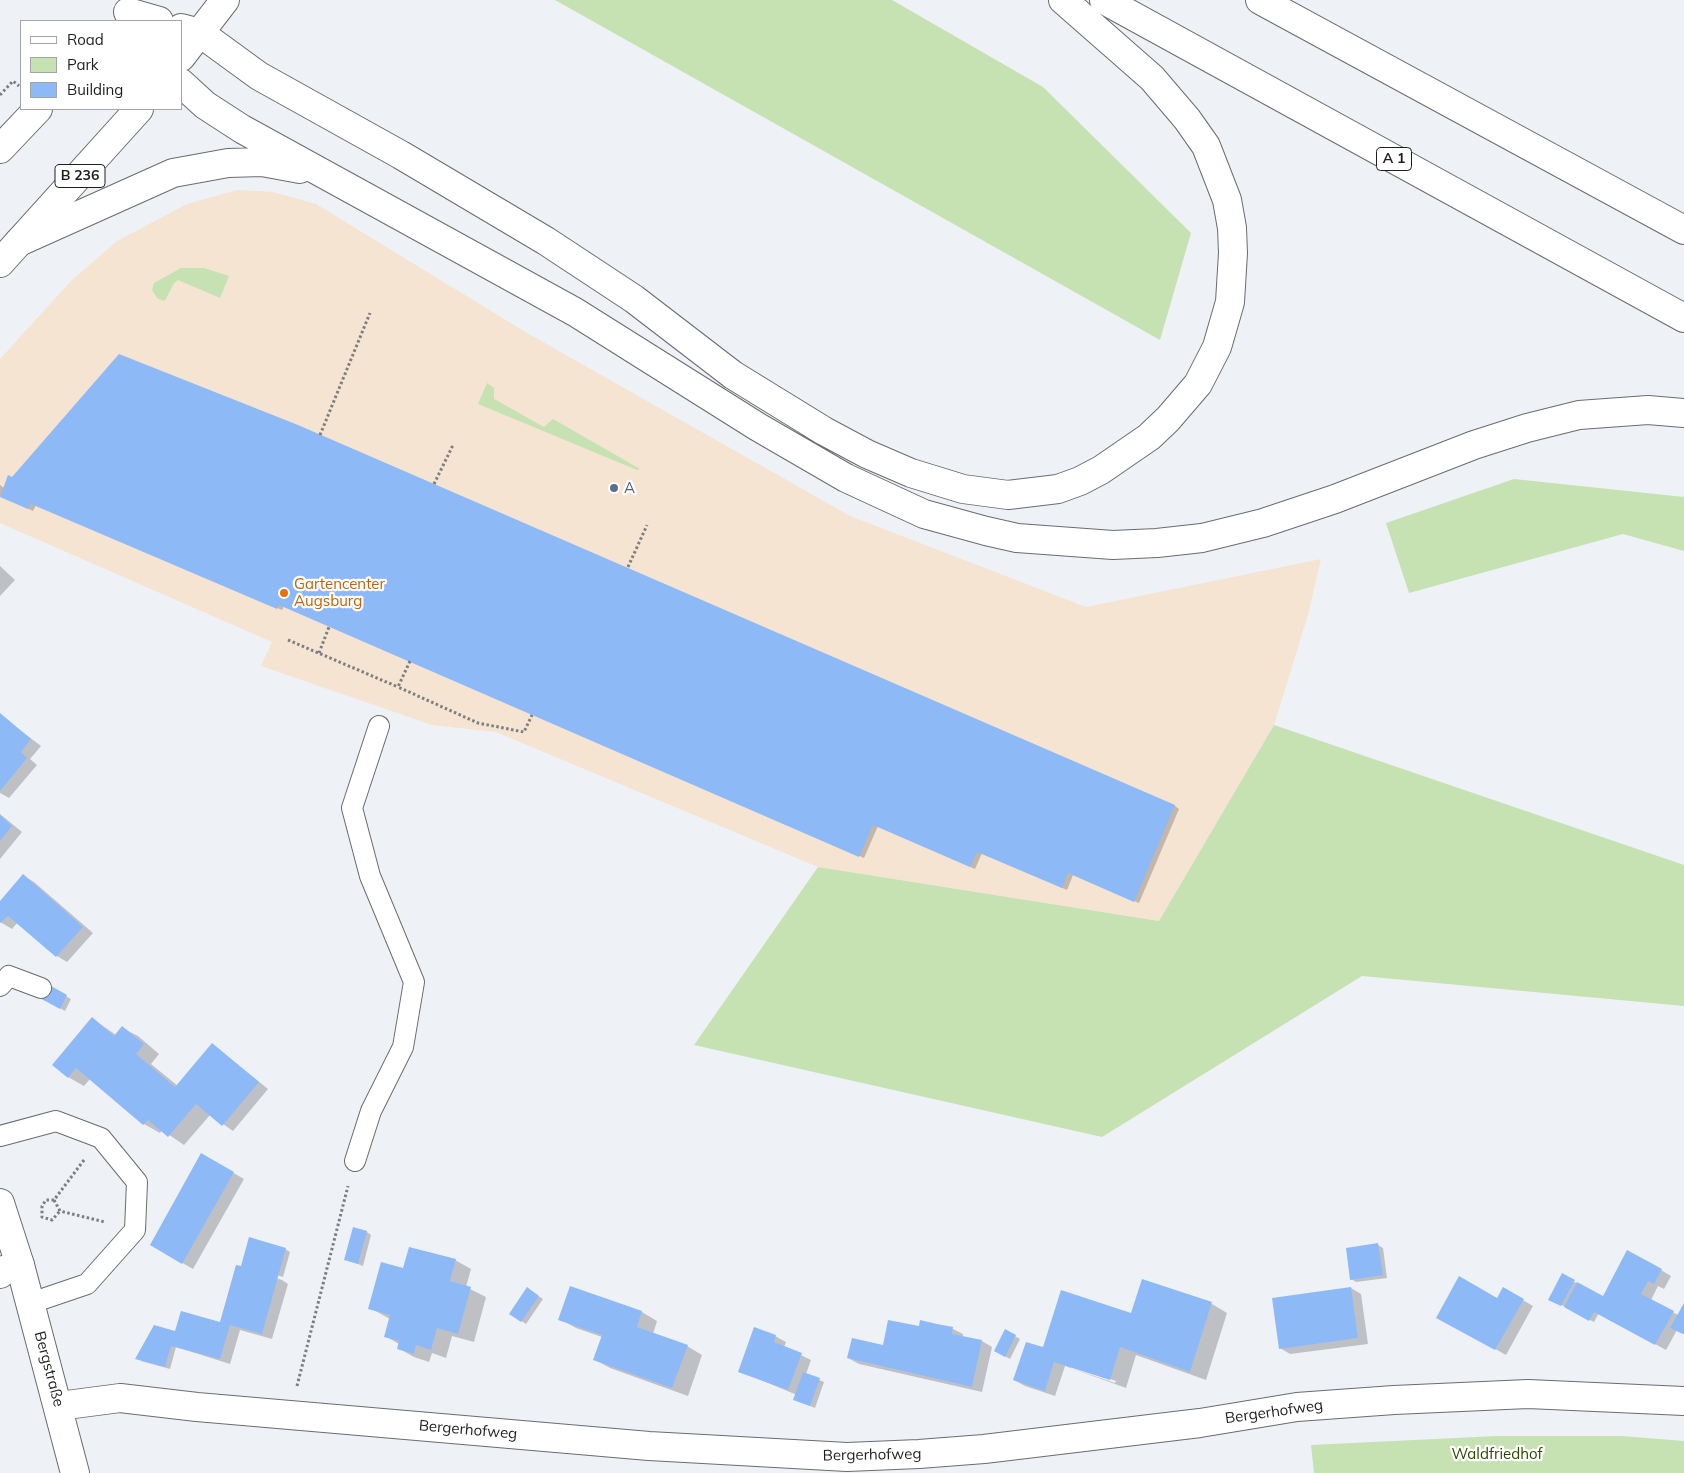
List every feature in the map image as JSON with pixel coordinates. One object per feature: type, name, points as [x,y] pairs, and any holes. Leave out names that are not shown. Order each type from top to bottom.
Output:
[{"type":"main road","points":[[182,54],[191,31],[225,0]]},
{"type":"main road","points":[[191,31],[259,76],[401,155],[546,241],[634,299],[733,375],[824,431],[867,454],[911,473],[963,489],[1008,494],[1058,489],[1080,481],[1114,462],[1149,437],[1168,419],[1198,384],[1217,347],[1230,302],[1233,254],[1232,228],[1227,200],[1206,146],[1187,119],[1152,78],[1063,0]]},
{"type":"main road","name":"A 1","points":[[1104,0],[1684,318]]},
{"type":"main road","points":[[1260,0],[1684,230]]},
{"type":"main road","points":[[129,14],[155,20]]},
{"type":"main road","points":[[182,84],[205,104],[242,129],[344,183],[575,312],[758,427],[846,478],[924,514],[1017,538],[1113,544],[1157,543],[1202,538],[1248,528],[1317,505],[1474,445],[1527,428],[1578,416],[1648,410],[1684,413]]},
{"type":"main road","points":[[0,149],[37,110]]},
{"type":"main road","name":"B 236","points":[[0,263],[138,110]]},
{"type":"main road","points":[[19,242],[148,183],[197,167],[262,162],[297,168],[344,183]]},
{"type":"main road","name":"Bergstraße","points":[[0,1203],[10,1270],[31,1304],[75,1473]]},
{"type":"main road","name":"Bergerhofweg","points":[[59,1406],[120,1398],[290,1416],[649,1446],[847,1456],[919,1454],[984,1448],[1200,1423],[1297,1407],[1394,1400],[1528,1394],[1684,1401]]},
{"type":"lane","points":[[355,1161],[371,1111],[403,1047],[414,982],[370,876],[352,808],[379,726]]},
{"type":"lane","points":[[0,986],[9,976],[41,988]]},
{"type":"lane","points":[[0,1136],[56,1121],[101,1138],[137,1182],[135,1230],[87,1284],[31,1304]]},
{"type":"path","points":[[0,95],[12,81],[20,86]]},
{"type":"path","points":[[320,435],[370,313]]},
{"type":"path","points":[[434,484],[453,445]]},
{"type":"path","points":[[628,567],[647,525]]},
{"type":"path","points":[[320,653],[329,627]]},
{"type":"path","points":[[288,640],[478,724],[524,732],[532,714]]},
{"type":"path","points":[[398,687],[410,661]]},
{"type":"path","points":[[54,1200],[101,1138]]},
{"type":"path","points":[[290,1416],[355,1161]]},
{"type":"path","points":[[54,1200],[46,1200],[42,1206],[42,1217],[52,1220],[60,1211]]},
{"type":"path","points":[[54,1200],[60,1211],[135,1230]]},
{"type":"shaded area","points":[[237,190],[273,192],[316,204],[527,333],[850,516],[1086,607],[1321,559],[1308,615],[1274,725],[1159,921],[818,867],[496,732],[432,725],[261,666],[272,642],[0,523],[0,359],[71,281],[117,241],[187,204]]},
{"type":"green space","points":[[555,0],[892,0],[1043,87],[1191,233],[1160,340]]},
{"type":"green space","points":[[181,268],[204,268],[229,276],[220,298],[178,280],[174,283],[164,301],[157,298],[152,290],[154,283]]},
{"type":"green space","points":[[487,383],[494,388],[494,399],[544,427],[553,419],[640,469],[637,470],[478,404]]},
{"type":"green space","points":[[1514,479],[1684,497],[1684,551],[1623,534],[1409,593],[1386,523]]},
{"type":"green space","points":[[1274,725],[1684,865],[1684,1006],[1362,976],[1102,1137],[694,1045],[818,867],[1159,921]]},
{"type":"green space","name":"Waldfriedhof","points":[[1497,1436],[1621,1436],[1684,1441],[1684,1473],[1314,1473],[1311,1445]]},
{"type":"building","name":"Gartencenter Augsburg","points":[[119,354],[298,425],[1175,805],[1134,902],[1068,873],[1062,888],[977,852],[970,867],[873,825],[859,857],[279,605],[277,609],[31,504],[28,509],[0,497],[8,475],[12,477]]},
{"type":"building","points":[[0,713],[31,739],[21,752],[27,758],[0,791]]},
{"type":"building","points":[[0,815],[12,826],[0,841]]},
{"type":"building","points":[[23,874],[83,927],[56,957],[8,916],[0,923],[0,901]]},
{"type":"building","points":[[44,982],[67,995],[60,1009],[36,996]]},
{"type":"building","points":[[92,1017],[114,1036],[122,1026],[144,1044],[136,1054],[175,1087],[212,1043],[259,1082],[222,1126],[196,1104],[168,1137],[148,1120],[143,1125],[76,1068],[68,1078],[52,1065]]},
{"type":"building","points":[[201,1153],[234,1172],[182,1264],[150,1245]]},
{"type":"building","points":[[353,1227],[367,1231],[358,1264],[344,1260]]},
{"type":"building","points":[[249,1237],[286,1248],[262,1334],[230,1325],[220,1359],[171,1346],[165,1367],[135,1359],[154,1325],[175,1331],[181,1311],[220,1322],[236,1265],[241,1266]]},
{"type":"building","points":[[1378,1243],[1383,1275],[1350,1280],[1346,1248]]},
{"type":"building","points":[[409,1247],[456,1259],[450,1281],[471,1287],[458,1334],[437,1328],[431,1350],[416,1345],[414,1354],[397,1349],[399,1341],[384,1337],[390,1315],[368,1309],[381,1262],[403,1268]]},
{"type":"building","points":[[1627,1250],[1662,1269],[1654,1284],[1648,1281],[1641,1294],[1674,1311],[1655,1345],[1594,1312],[1589,1321],[1564,1307],[1577,1282],[1603,1296]]},
{"type":"building","points":[[1562,1273],[1575,1280],[1561,1306],[1548,1300]]},
{"type":"building","points":[[1459,1276],[1497,1298],[1503,1287],[1524,1299],[1495,1350],[1436,1318]]},
{"type":"building","points":[[1142,1279],[1212,1302],[1190,1372],[1120,1347],[1110,1380],[1054,1362],[1045,1391],[1013,1380],[1026,1342],[1043,1347],[1061,1290],[1131,1313]]},
{"type":"building","points":[[570,1286],[642,1311],[637,1327],[688,1345],[672,1388],[593,1360],[602,1335],[558,1320]]},
{"type":"building","points":[[527,1287],[539,1296],[521,1322],[509,1314]]},
{"type":"building","points":[[1351,1287],[1358,1338],[1279,1349],[1272,1298]]},
{"type":"building","points":[[1684,1303],[1684,1333],[1683,1334],[1670,1328]]},
{"type":"building","points":[[888,1320],[919,1326],[920,1320],[953,1327],[952,1334],[982,1340],[972,1387],[847,1358],[852,1338],[883,1345]]},
{"type":"building","points":[[754,1327],[776,1335],[774,1342],[802,1353],[788,1390],[738,1372]]},
{"type":"building","points":[[1005,1329],[1016,1335],[1005,1357],[994,1351]]},
{"type":"building","points":[[803,1372],[820,1378],[810,1406],[793,1400]]},
{"type":"place","name":"A","points":[[614,488]]},
{"type":"place","name":"Gartencenter Augsburg","points":[[284,593]]}]
